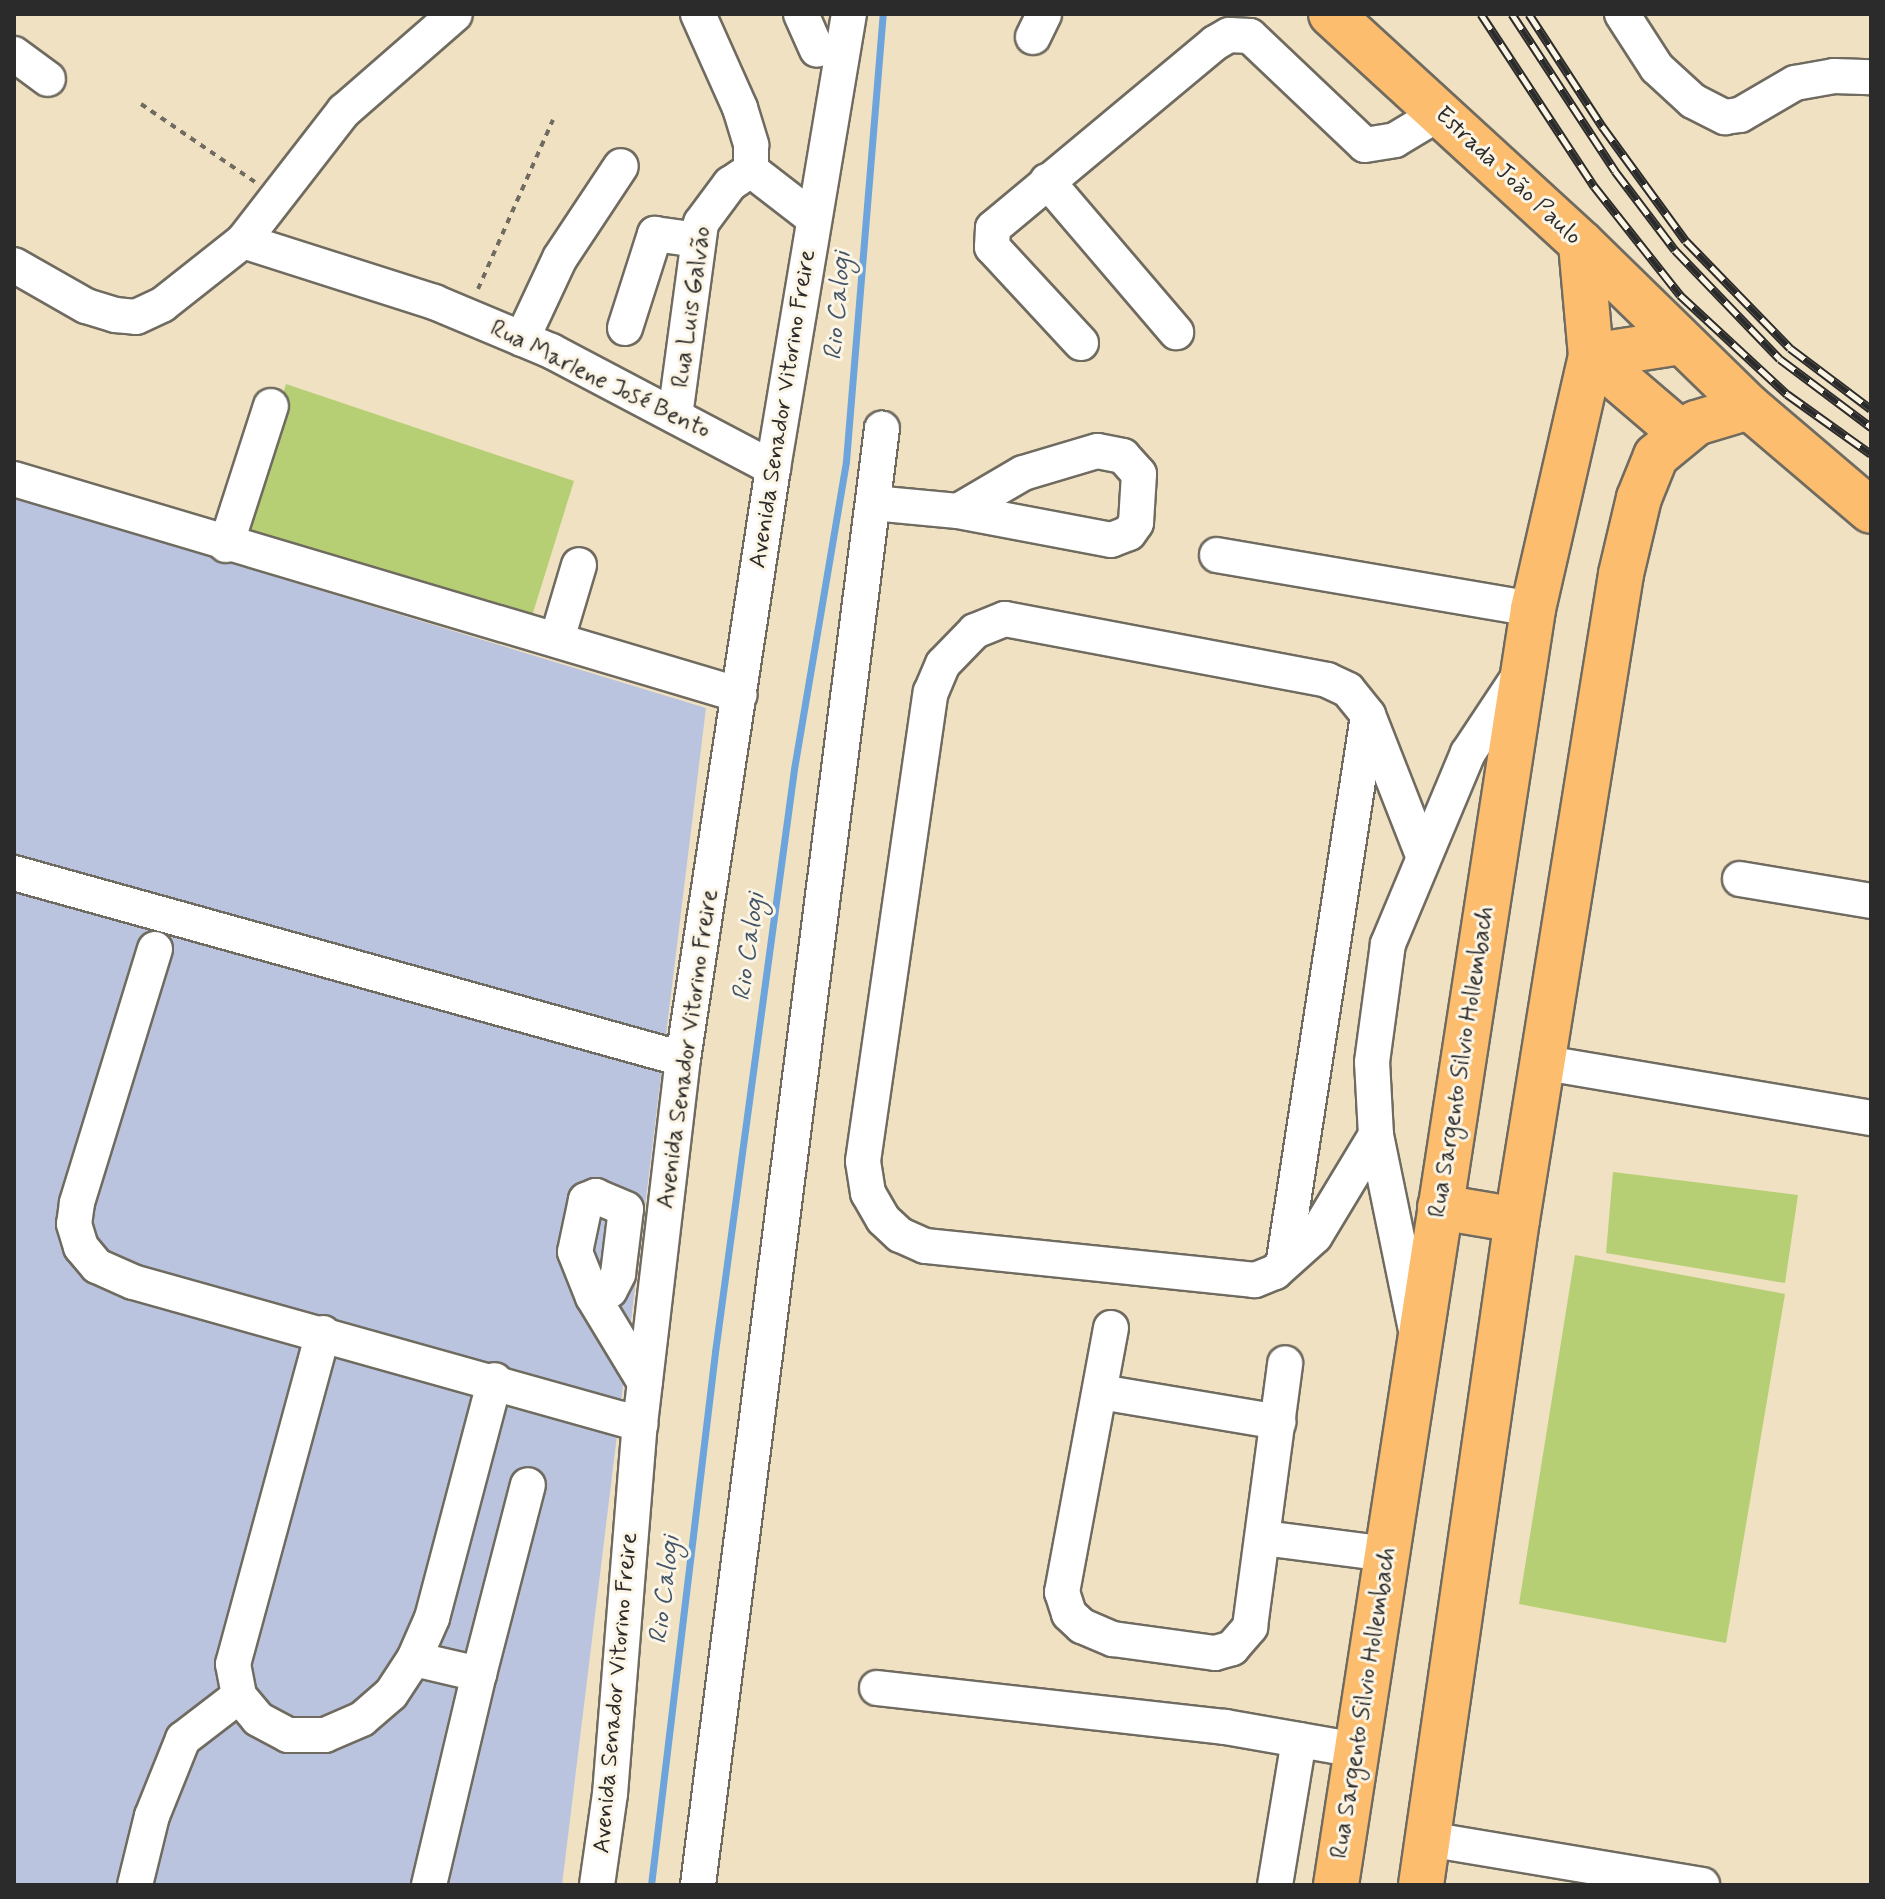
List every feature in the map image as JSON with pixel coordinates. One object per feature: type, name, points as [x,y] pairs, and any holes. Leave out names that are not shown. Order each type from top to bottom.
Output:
[{"type":"main road","name":"Estrada João Paulo","points":[[1331,14],[1581,243],[1749,407],[1871,511]]},
{"type":"main road","name":"Rua Sargento Silvio Hollembach","points":[[1336,1885],[1533,609],[1591,356],[1581,243]]},
{"type":"main road","points":[[1591,356],[1681,342]]},
{"type":"main road","points":[[1591,356],[1680,432]]},
{"type":"main road","points":[[1421,1885],[1517,1220],[1546,1063],[1621,574],[1639,498],[1656,456],[1680,432],[1749,407]]},
{"type":"main road","points":[[1440,1207],[1517,1220]]},
{"type":"street","points":[[14,265],[86,306],[136,317],[189,287],[243,241],[280,199],[344,111],[455,14]]},
{"type":"street","points":[[698,14],[740,108],[751,145],[751,170],[813,218]]},
{"type":"street","points":[[801,14],[817,50]]},
{"type":"street","name":"Avenida Senador Vitorino Freire","points":[[597,1885],[610,1794],[640,1424],[683,1059],[773,468],[813,218],[834,120],[849,14]]},
{"type":"street","points":[[1622,14],[1657,68],[1693,101],[1725,117],[1740,115],[1795,83],[1834,76],[1871,77]]},
{"type":"street","points":[[1081,343],[992,247],[990,237],[999,220],[1229,35],[1250,36],[1365,145],[1395,140],[1440,113]]},
{"type":"street","points":[[14,54],[48,79]]},
{"type":"street","points":[[522,339],[560,258],[621,166]]},
{"type":"street","name":"Rua Luis Galvão","points":[[675,416],[701,223],[730,184],[751,170]]},
{"type":"street","points":[[1047,181],[1176,332]]},
{"type":"street","points":[[625,328],[655,234],[697,240]]},
{"type":"street","name":"Rua Marlene José Bento","points":[[243,241],[468,316],[522,339],[773,468]]},
{"type":"street","points":[[226,545],[271,406]]},
{"type":"street","points":[[698,1885],[882,429]]},
{"type":"street","points":[[873,503],[958,511],[1118,539],[1136,523],[1139,474],[1123,456],[1097,451],[1023,473],[958,511]]},
{"type":"street","points":[[14,479],[226,545],[557,639],[740,695]]},
{"type":"street","points":[[1217,555],[1533,609]]},
{"type":"street","points":[[557,639],[579,565]]},
{"type":"street","points":[[1376,1135],[1336,1209],[1315,1236],[1266,1277],[1215,1279],[925,1246],[900,1235],[883,1219],[868,1193],[863,1161],[931,692],[943,664],[975,631],[1005,619],[1327,680],[1348,690],[1368,715],[1422,853]]},
{"type":"street","points":[[1419,1345],[1376,1135],[1372,1062],[1388,944],[1422,853],[1468,753],[1523,669]]},
{"type":"street","points":[[1284,1260],[1368,715]]},
{"type":"street","points":[[14,873],[683,1059]]},
{"type":"street","points":[[1740,879],[1871,901]]},
{"type":"street","points":[[155,949],[77,1203],[74,1224],[81,1247],[97,1266],[133,1282],[495,1380],[640,1424]]},
{"type":"street","points":[[1546,1063],[1871,1118]]},
{"type":"street","points":[[593,1297],[645,1383]]},
{"type":"street","points":[[1111,1328],[1062,1592],[1069,1614],[1082,1626],[1113,1639],[1215,1653],[1232,1648],[1250,1627],[1285,1363]]},
{"type":"street","points":[[323,1333],[233,1664],[239,1696],[258,1719],[288,1735],[325,1735],[362,1719],[391,1694],[414,1659],[432,1618],[495,1380]]},
{"type":"street","points":[[1101,1392],[1278,1422]]},
{"type":"street","points":[[429,1885],[528,1485]]},
{"type":"street","points":[[1264,1538],[1387,1554]]},
{"type":"street","points":[[414,1659],[479,1674]]},
{"type":"street","points":[[877,1688],[1299,1740],[1357,1750]]},
{"type":"street","points":[[135,1885],[152,1816],[183,1739],[239,1696]]},
{"type":"street","points":[[1275,1885],[1299,1740]]},
{"type":"street","points":[[1428,1839],[1702,1885]]},
{"type":"path","points":[[141,104],[280,199]]},
{"type":"path","points":[[468,316],[553,120]]},
{"type":"shaded area","points":[[14,497],[706,708],[562,1885],[14,1885]]},
{"type":"green space","points":[[286,384],[574,481],[532,616],[243,529]]},
{"type":"green space","points":[[1613,1172],[1798,1195],[1785,1283],[1606,1253]]},
{"type":"green space","points":[[1575,1255],[1785,1294],[1726,1643],[1519,1604]]},
{"type":"waterway","name":"Rio Calogi","points":[[651,1885],[715,1352],[794,769],[846,461],[883,14]]},
{"type":"railway","points":[[1481,14],[1594,186],[1680,295],[1787,394],[1871,454]]},
{"type":"railway","points":[[1512,14],[1615,171],[1675,250],[1780,359],[1871,427]]},
{"type":"railway","points":[[1529,14],[1602,126],[1686,241],[1790,348],[1871,409]]}]
